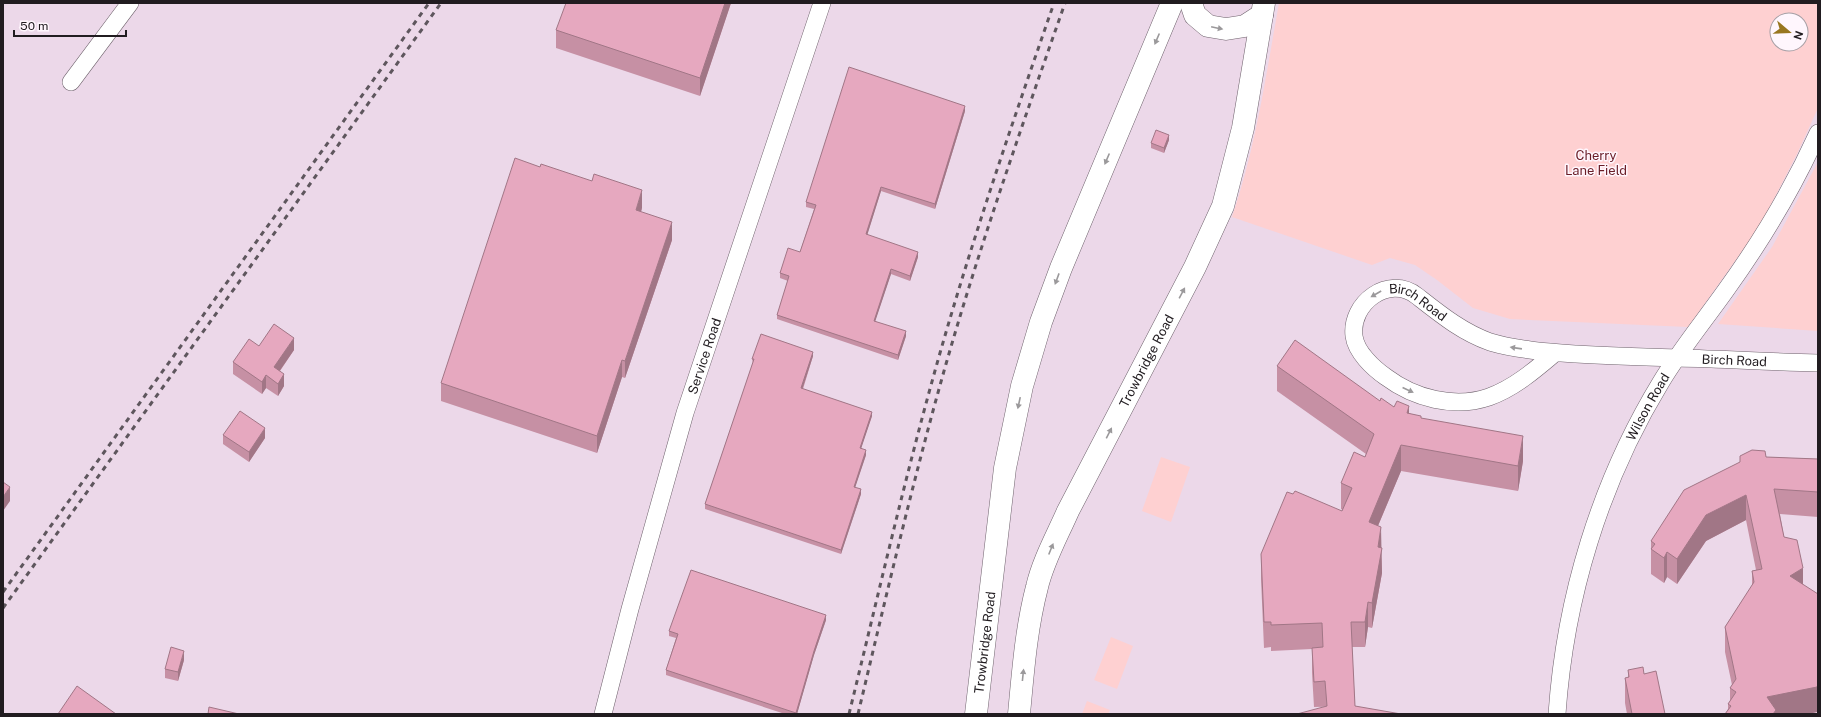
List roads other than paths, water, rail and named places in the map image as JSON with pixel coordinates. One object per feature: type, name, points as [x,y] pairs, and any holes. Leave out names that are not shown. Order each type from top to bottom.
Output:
[{"type":"street","points":[[71,82],[130,3]]},
{"type":"street","name":"Service Road","points":[[603,714],[630,609],[685,412],[822,3]]},
{"type":"street","name":"Trowbridge Road","points":[[976,714],[1005,468],[1022,386],[1041,322],[1060,268],[1172,3]]},
{"type":"street","points":[[1190,3],[1195,15],[1208,26],[1226,29],[1245,26],[1263,9]]},
{"type":"street","name":"Trowbridge Road","points":[[1019,714],[1027,632],[1037,586],[1052,546],[1071,504],[1196,267],[1223,206],[1243,128],[1263,9]]},
{"type":"street","name":"Wilson Road","points":[[1557,714],[1561,666],[1573,602],[1595,524],[1630,438],[1661,382],[1758,244],[1785,199],[1818,133]]},
{"type":"street","name":"Birch Road","points":[[1555,353],[1531,373],[1491,396],[1477,401],[1458,402],[1438,400],[1406,390],[1379,372],[1364,356],[1356,344],[1354,325],[1357,313],[1364,302],[1375,293],[1386,289],[1396,288],[1405,289],[1413,293],[1450,322],[1466,332],[1488,341],[1511,347],[1555,353],[1641,358],[1818,363]]},
{"type":"railway","points":[[3,592],[429,3]]},
{"type":"railway","points":[[3,608],[441,3]]},
{"type":"railway","points":[[849,714],[903,492],[938,360],[979,225],[1054,3]]},
{"type":"railway","points":[[858,714],[911,495],[959,318],[1018,138],[1065,3]]},
{"type":"park label","name":"Cherry Lane Field","points":[[1596,162]]}]
